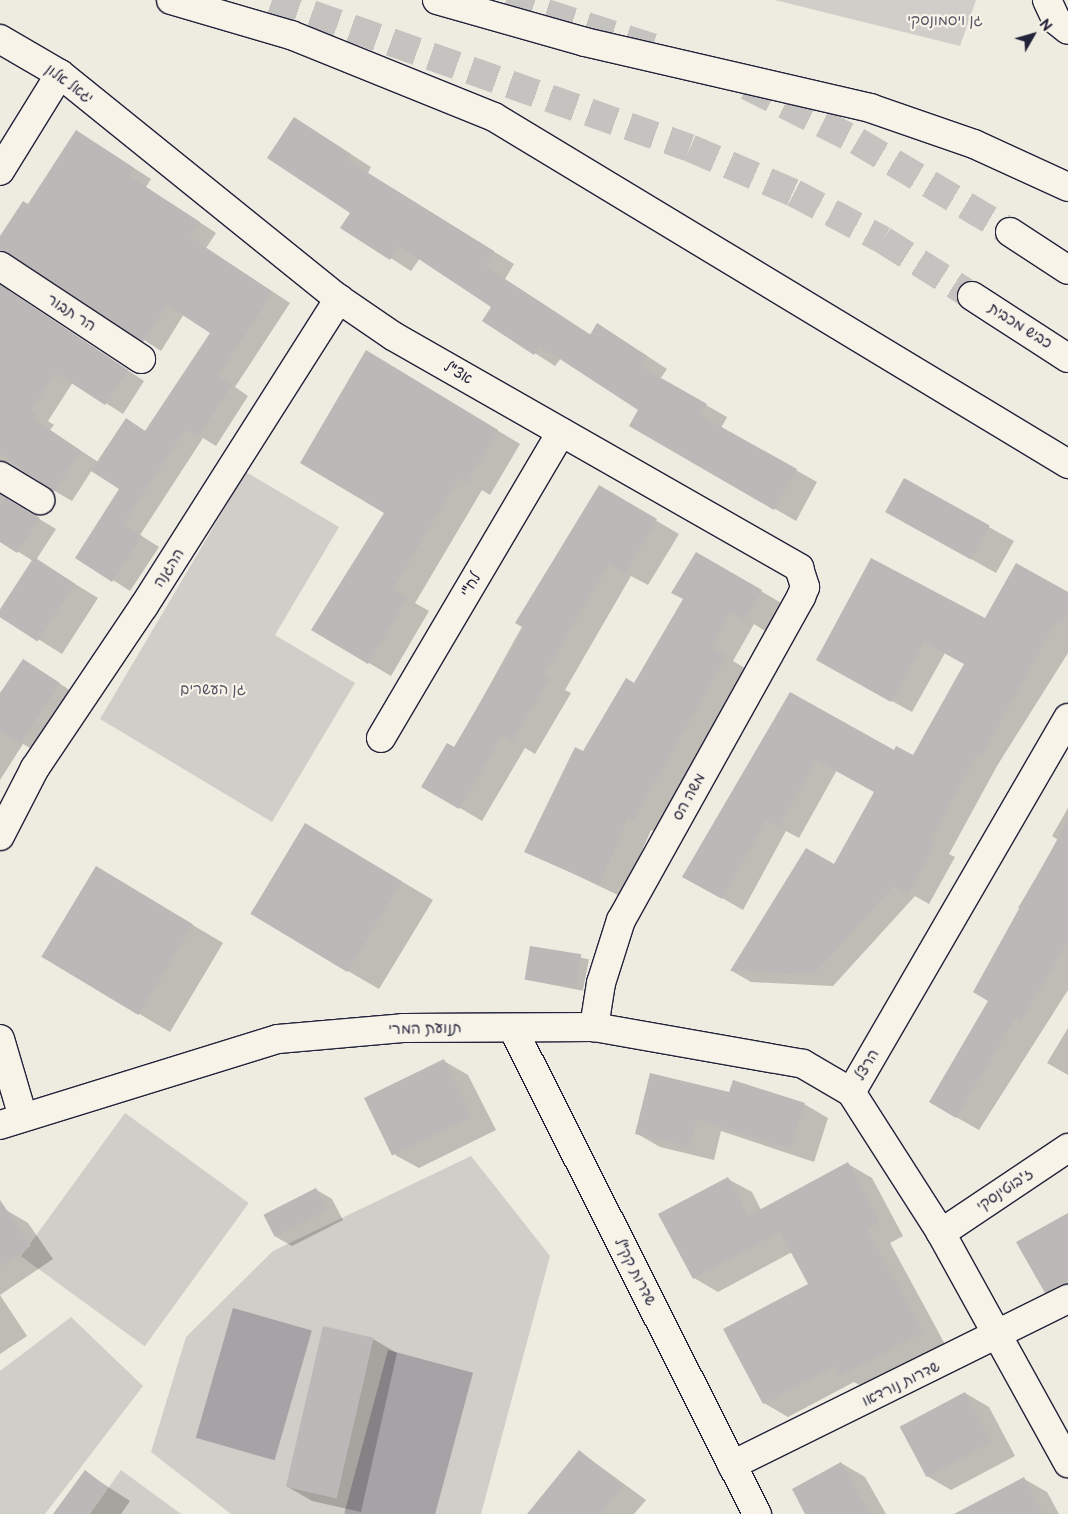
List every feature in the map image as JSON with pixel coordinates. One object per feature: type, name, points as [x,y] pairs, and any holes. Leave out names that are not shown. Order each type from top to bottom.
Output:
[{"type":"main road","points":[[171,0],[370,63],[494,117],[1067,463]]},
{"type":"main road","points":[[437,0],[585,42],[870,108],[974,144],[1068,187]]},
{"type":"main road","points":[[1047,0],[1057,21],[1068,30]]},
{"type":"main road","name":"יגאל אלון","points":[[0,39],[60,74],[135,134]]},
{"type":"main road","points":[[0,171],[60,74]]},
{"type":"main road","name":"אצ\"ל","points":[[135,134],[338,299],[561,432],[790,559],[803,577]]},
{"type":"main road","points":[[1010,232],[1068,270]]},
{"type":"main road","name":"הר תבור","points":[[0,266],[141,359]]},
{"type":"main road","name":"כביש מכבית","points":[[972,296],[1068,358]]},
{"type":"main road","name":"ההגנה","points":[[0,836],[35,768],[154,591],[338,299]]},
{"type":"main road","name":"לח\"י","points":[[381,738],[561,432]]},
{"type":"main road","points":[[0,476],[40,500]]},
{"type":"main road","name":"משה הס","points":[[594,1027],[601,983],[621,920],[802,597],[803,577]]},
{"type":"main road","name":"הרצל","points":[[1068,718],[851,1092],[941,1233],[997,1338],[1068,1464]]},
{"type":"main road","name":"תנועת המרי","points":[[11,1121],[278,1039],[403,1028],[513,1029],[594,1027],[803,1064],[851,1092]]},
{"type":"main road","name":"שדרות קק\"ל","points":[[513,1029],[757,1514]]},
{"type":"main road","points":[[0,1039],[11,1121]]},
{"type":"main road","name":"ז'בוטינסקי","points":[[941,1233],[1068,1148]]},
{"type":"main road","name":"שדרות נורדאו","points":[[732,1465],[997,1338],[1068,1299]]},
{"type":"green space","name":"גן ויסמונסקי","points":[[775,0],[976,0],[960,46]]},
{"type":"green space","name":"גן העשרים","points":[[246,472],[339,527],[275,635],[355,683],[272,822],[100,719]]},
{"type":"green space","points":[[125,1113],[249,1203],[145,1346],[21,1256]]},
{"type":"green space","points":[[471,1156],[550,1256],[481,1514],[231,1514],[151,1452],[186,1337],[273,1251]]},
{"type":"green space","points":[[71,1317],[143,1386],[45,1514],[0,1514],[0,1371]]},
{"type":"green space","points":[[121,1470],[181,1514],[90,1514]]},
{"type":"shaded area","points":[[233,1308],[312,1331],[275,1460],[196,1438]]},
{"type":"shaded area","points":[[388,1350],[473,1373],[435,1514],[344,1513]]},
{"type":"building","points":[[294,117],[351,154],[347,160],[494,251],[485,266],[590,335],[597,323],[647,356],[640,366],[707,404],[700,415],[797,469],[774,510],[629,426],[638,410],[540,346],[534,355],[482,321],[491,307],[399,246],[390,260],[340,228],[350,213],[267,158]]},
{"type":"building","points":[[76,130],[134,168],[129,176],[200,222],[190,237],[273,292],[218,376],[232,385],[198,437],[186,429],[123,524],[142,536],[112,582],[75,558],[119,489],[91,471],[126,418],[145,431],[210,333],[167,305],[143,342],[0,251],[0,236],[23,201],[28,204]]},
{"type":"building","points":[[0,285],[128,370],[105,405],[56,373],[31,410],[37,414],[34,419],[81,451],[54,492],[0,453]]},
{"type":"building","points":[[366,350],[498,430],[467,483],[459,478],[393,589],[408,597],[368,664],[311,630],[384,513],[300,463]]},
{"type":"building","points":[[904,478],[990,526],[971,560],[885,512]]},
{"type":"building","points":[[599,485],[657,519],[625,574],[609,564],[543,676],[549,679],[512,742],[502,736],[459,809],[421,787],[447,743],[454,747],[524,628],[515,623]]},
{"type":"building","points":[[6,498],[40,518],[17,553],[0,542],[0,507]]},
{"type":"building","points":[[696,552],[762,590],[744,620],[730,612],[711,647],[727,656],[633,821],[628,818],[599,885],[524,852],[575,747],[583,751],[626,678],[634,683],[683,599],[671,593]]},
{"type":"building","points":[[34,557],[75,584],[38,642],[0,617],[0,609]]},
{"type":"building","points":[[871,558],[985,618],[1016,563],[1068,592],[1068,611],[1060,625],[1056,622],[981,757],[977,755],[930,841],[936,844],[908,894],[894,886],[813,975],[730,971],[806,848],[834,864],[874,792],[816,760],[779,827],[766,820],[722,899],[682,877],[790,692],[894,750],[896,746],[913,755],[964,664],[924,642],[891,702],[816,660]]},
{"type":"building","points":[[23,659],[60,683],[20,744],[0,731],[0,693]]},
{"type":"building","points":[[1068,820],[1068,941],[1021,1021],[1016,1017],[956,1118],[929,1102],[988,1001],[973,992]]},
{"type":"building","points":[[305,823],[402,881],[347,972],[250,914]]},
{"type":"building","points":[[96,866],[193,924],[138,1015],[41,957]]},
{"type":"building","points":[[530,946],[581,954],[576,988],[525,980]]},
{"type":"building","points":[[444,1059],[472,1117],[392,1156],[364,1098]]},
{"type":"building","points":[[650,1073],[729,1092],[733,1080],[805,1103],[790,1149],[697,1119],[690,1147],[635,1134]]},
{"type":"building","points":[[848,1162],[880,1222],[867,1229],[923,1332],[840,1376],[835,1366],[763,1404],[723,1329],[808,1284],[780,1232],[693,1279],[658,1214],[728,1177],[748,1216]]},
{"type":"building","points":[[316,1188],[327,1210],[275,1237],[263,1215]]},
{"type":"building","points":[[0,1200],[31,1246],[0,1267]]},
{"type":"building","points":[[1068,1213],[1068,1280],[1045,1293],[1016,1242]]},
{"type":"building","points":[[323,1326],[374,1338],[337,1498],[286,1487]]},
{"type":"building","points":[[965,1392],[992,1442],[926,1477],[900,1427]]},
{"type":"building","points":[[579,1450],[623,1486],[600,1514],[527,1514]]},
{"type":"building","points":[[841,1462],[870,1514],[805,1514],[792,1489]]},
{"type":"building","points":[[85,1470],[107,1487],[88,1514],[53,1514]]},
{"type":"building","points":[[1024,1477],[1043,1514],[954,1514]]},
{"type":"tunnel","points":[[272,0],[690,148],[794,193],[883,240],[972,296]]},
{"type":"tunnel","points":[[506,0],[661,50]]},
{"type":"tunnel","points":[[747,86],[857,141],[1010,232]]}]
